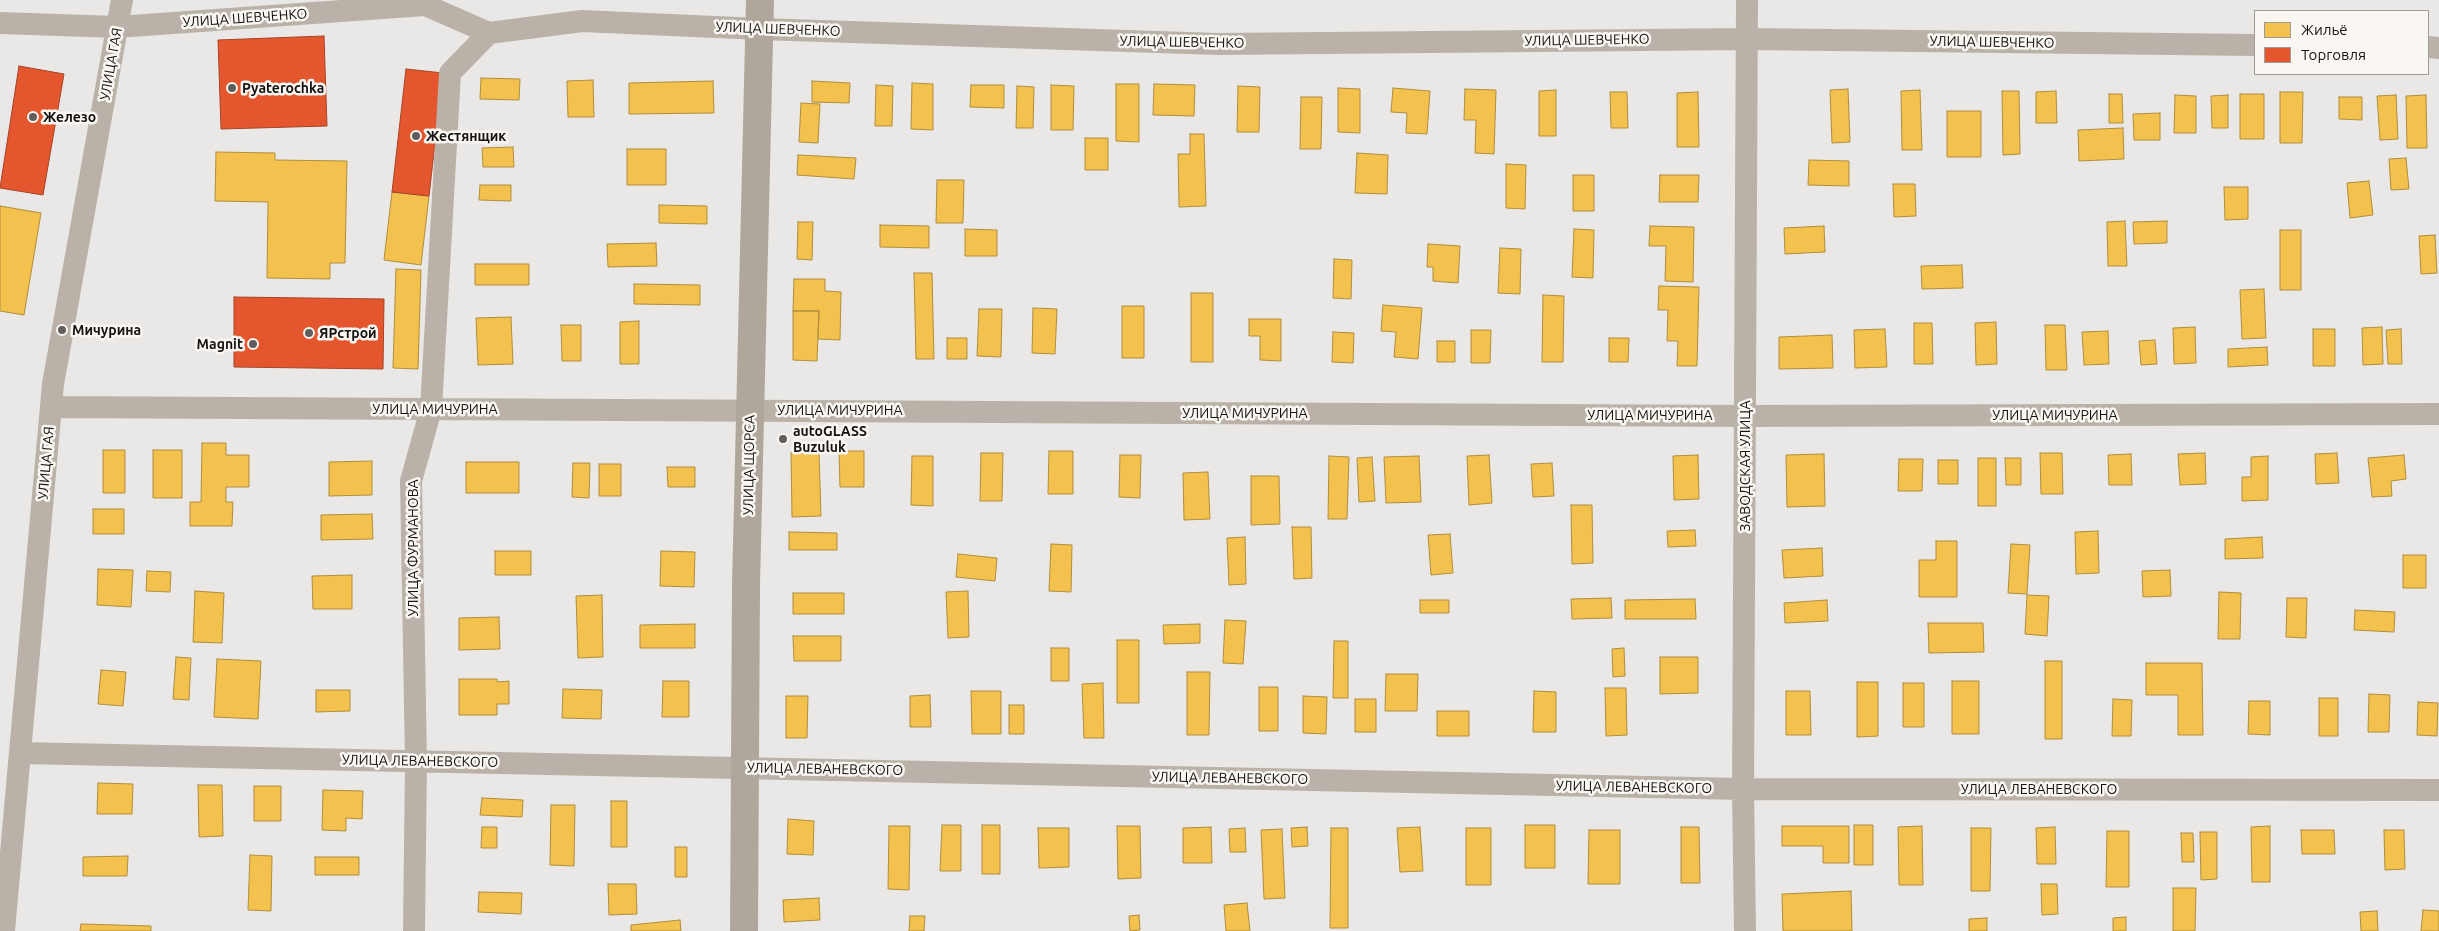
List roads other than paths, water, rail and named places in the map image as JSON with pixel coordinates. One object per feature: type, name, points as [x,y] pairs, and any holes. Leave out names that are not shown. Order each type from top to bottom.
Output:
[{"type":"main road","name":"УЛИЦА ЩОРСА","points":[[744,931],[750,410],[760,0]]},
{"type":"street","name":"УЛИЦА ГАЯ","points":[[3,923],[53,384],[122,0]]},
{"type":"street","name":"ЗАВОДСКАЯ УЛИЦА","points":[[1744,931],[1747,0]]},
{"type":"street","name":"УЛИЦА ШЕВЧЕНКО","points":[[0,23],[117,27],[425,5],[489,33],[582,20],[760,29],[1219,44],[1747,39],[2254,45]]},
{"type":"street","name":"УЛИЦА ФУРМАНОВА","points":[[414,931],[416,761],[411,481],[431,409],[450,73],[489,33]]},
{"type":"street","name":"УЛИЦА МИЧУРИНА","points":[[51,407],[1745,416],[2439,414]]},
{"type":"street","name":"УЛИЦА ЛЕВАНЕВСКОГО","points":[[20,753],[1743,789],[2439,790]]},
{"type":"place","name":"Pyaterochka","points":[[232,88]]},
{"type":"place","name":"Железо","points":[[33,117]]},
{"type":"place","name":"Жестянщик","points":[[416,136]]},
{"type":"place","name":"Мичурина","points":[[62,330]]},
{"type":"place","name":"ЯРстрой","points":[[309,333]]},
{"type":"place","name":"Magnit","points":[[253,344]]},
{"type":"place","name":"autoGLASS Buzuluk","points":[[783,439]]}]
